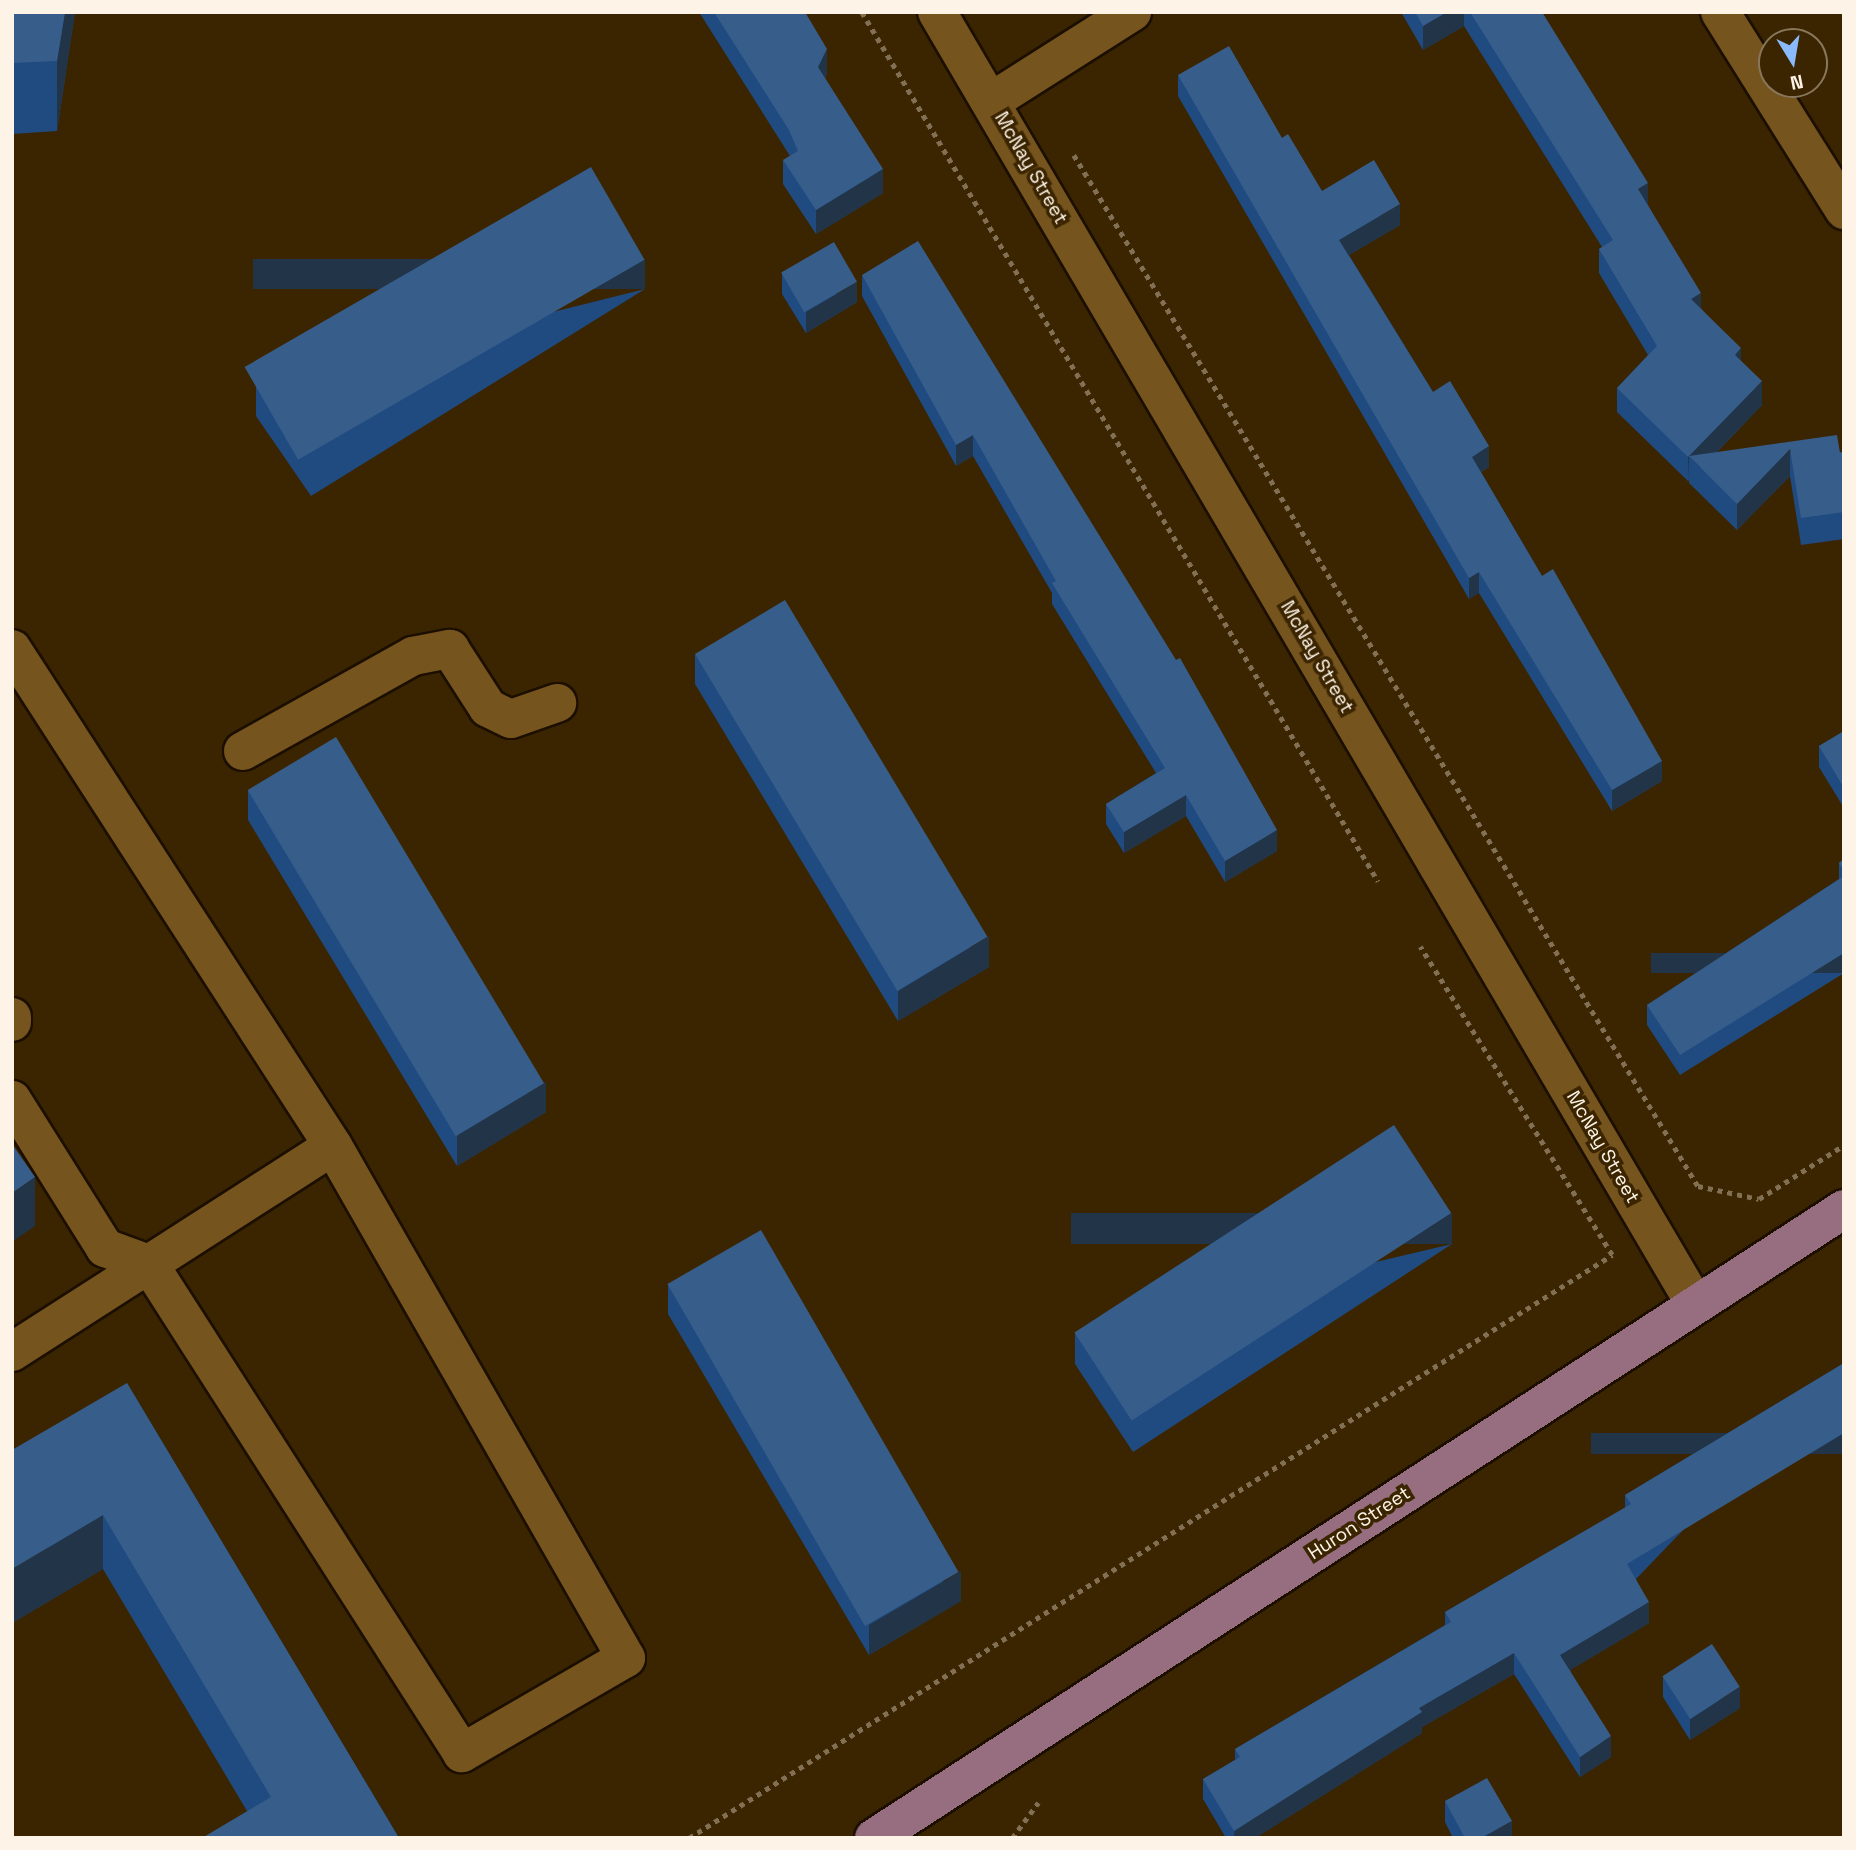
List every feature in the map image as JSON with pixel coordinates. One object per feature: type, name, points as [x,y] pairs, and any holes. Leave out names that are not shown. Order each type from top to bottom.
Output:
[{"type":"main road","name":"Huron Street","points":[[874,1838],[1844,1209]]},
{"type":"street","name":"McNay Street","points":[[937,12],[992,101],[1695,1304]]},
{"type":"street","points":[[992,101],[1132,12]]},
{"type":"street","points":[[1720,12],[1844,210]]},
{"type":"street","points":[[12,649],[333,1146],[626,1658],[462,1753],[149,1264],[106,1248],[12,1100]]},
{"type":"street","points":[[243,751],[413,656],[450,649],[488,708],[511,719],[557,702]]},
{"type":"street","points":[[12,1352],[333,1146]]},
{"type":"path","points":[[862,12],[1378,881]]},
{"type":"path","points":[[1072,151],[1698,1186],[1759,1199],[1844,1145]]},
{"type":"path","points":[[690,1838],[1612,1255],[1420,947]]},
{"type":"path","points":[[1012,1838],[1038,1803]]},
{"type":"building","points":[[12,12],[65,12],[57,61],[12,63]]},
{"type":"building","points":[[714,12],[805,12],[827,49],[818,67],[883,169],[816,210],[783,160],[798,151],[789,130]]},
{"type":"building","points":[[1415,12],[1447,12],[1423,26]]},
{"type":"building","points":[[1470,12],[1542,12],[1648,183],[1638,189],[1701,293],[1691,299],[1741,348],[1735,355],[1762,381],[1688,457],[1617,388],[1657,346],[1599,249],[1613,240]]},
{"type":"building","points":[[1229,46],[1282,138],[1288,134],[1322,191],[1374,160],[1400,204],[1339,240],[1433,392],[1450,381],[1489,446],[1472,457],[1542,576],[1553,569],[1662,761],[1612,790],[1479,572],[1469,578],[1178,75]]},
{"type":"building","points":[[591,167],[644,260],[298,460],[245,367]]},
{"type":"building","points":[[918,241],[1176,660],[1180,658],[1277,830],[1225,861],[1186,795],[1124,832],[1106,804],[1165,768],[1052,583],[1056,581],[973,435],[956,445],[862,275]]},
{"type":"building","points":[[834,242],[857,282],[804,312],[781,272]]},
{"type":"building","points":[[1837,435],[1840,453],[1844,452],[1844,512],[1801,518],[1790,449],[1737,504],[1689,456]]},
{"type":"building","points":[[785,600],[987,937],[897,991],[695,654]]},
{"type":"building","points":[[1844,731],[1844,788],[1819,746]]},
{"type":"building","points":[[336,737],[544,1083],[456,1136],[248,790]]},
{"type":"building","points":[[1844,876],[1844,953],[1680,1055],[1647,1005]]},
{"type":"building","points":[[1394,1125],[1451,1213],[1132,1421],[1074,1333]]},
{"type":"building","points":[[12,1144],[35,1177],[12,1193]]},
{"type":"building","points":[[761,1230],[959,1572],[865,1626],[667,1284]]},
{"type":"building","points":[[1844,1363],[1844,1433],[1627,1564],[1649,1602],[1560,1655],[1611,1736],[1580,1757],[1514,1653],[1419,1708],[1422,1712],[1234,1831],[1203,1779],[1240,1757],[1235,1749],[1451,1622],[1445,1612],[1631,1504],[1625,1495]]},
{"type":"building","points":[[127,1383],[399,1838],[202,1838],[271,1797],[103,1515],[12,1569],[12,1450]]},
{"type":"building","points":[[1712,1644],[1740,1687],[1690,1719],[1663,1676]]},
{"type":"building","points":[[1487,1778],[1512,1821],[1481,1838],[1465,1838],[1445,1801]]}]
